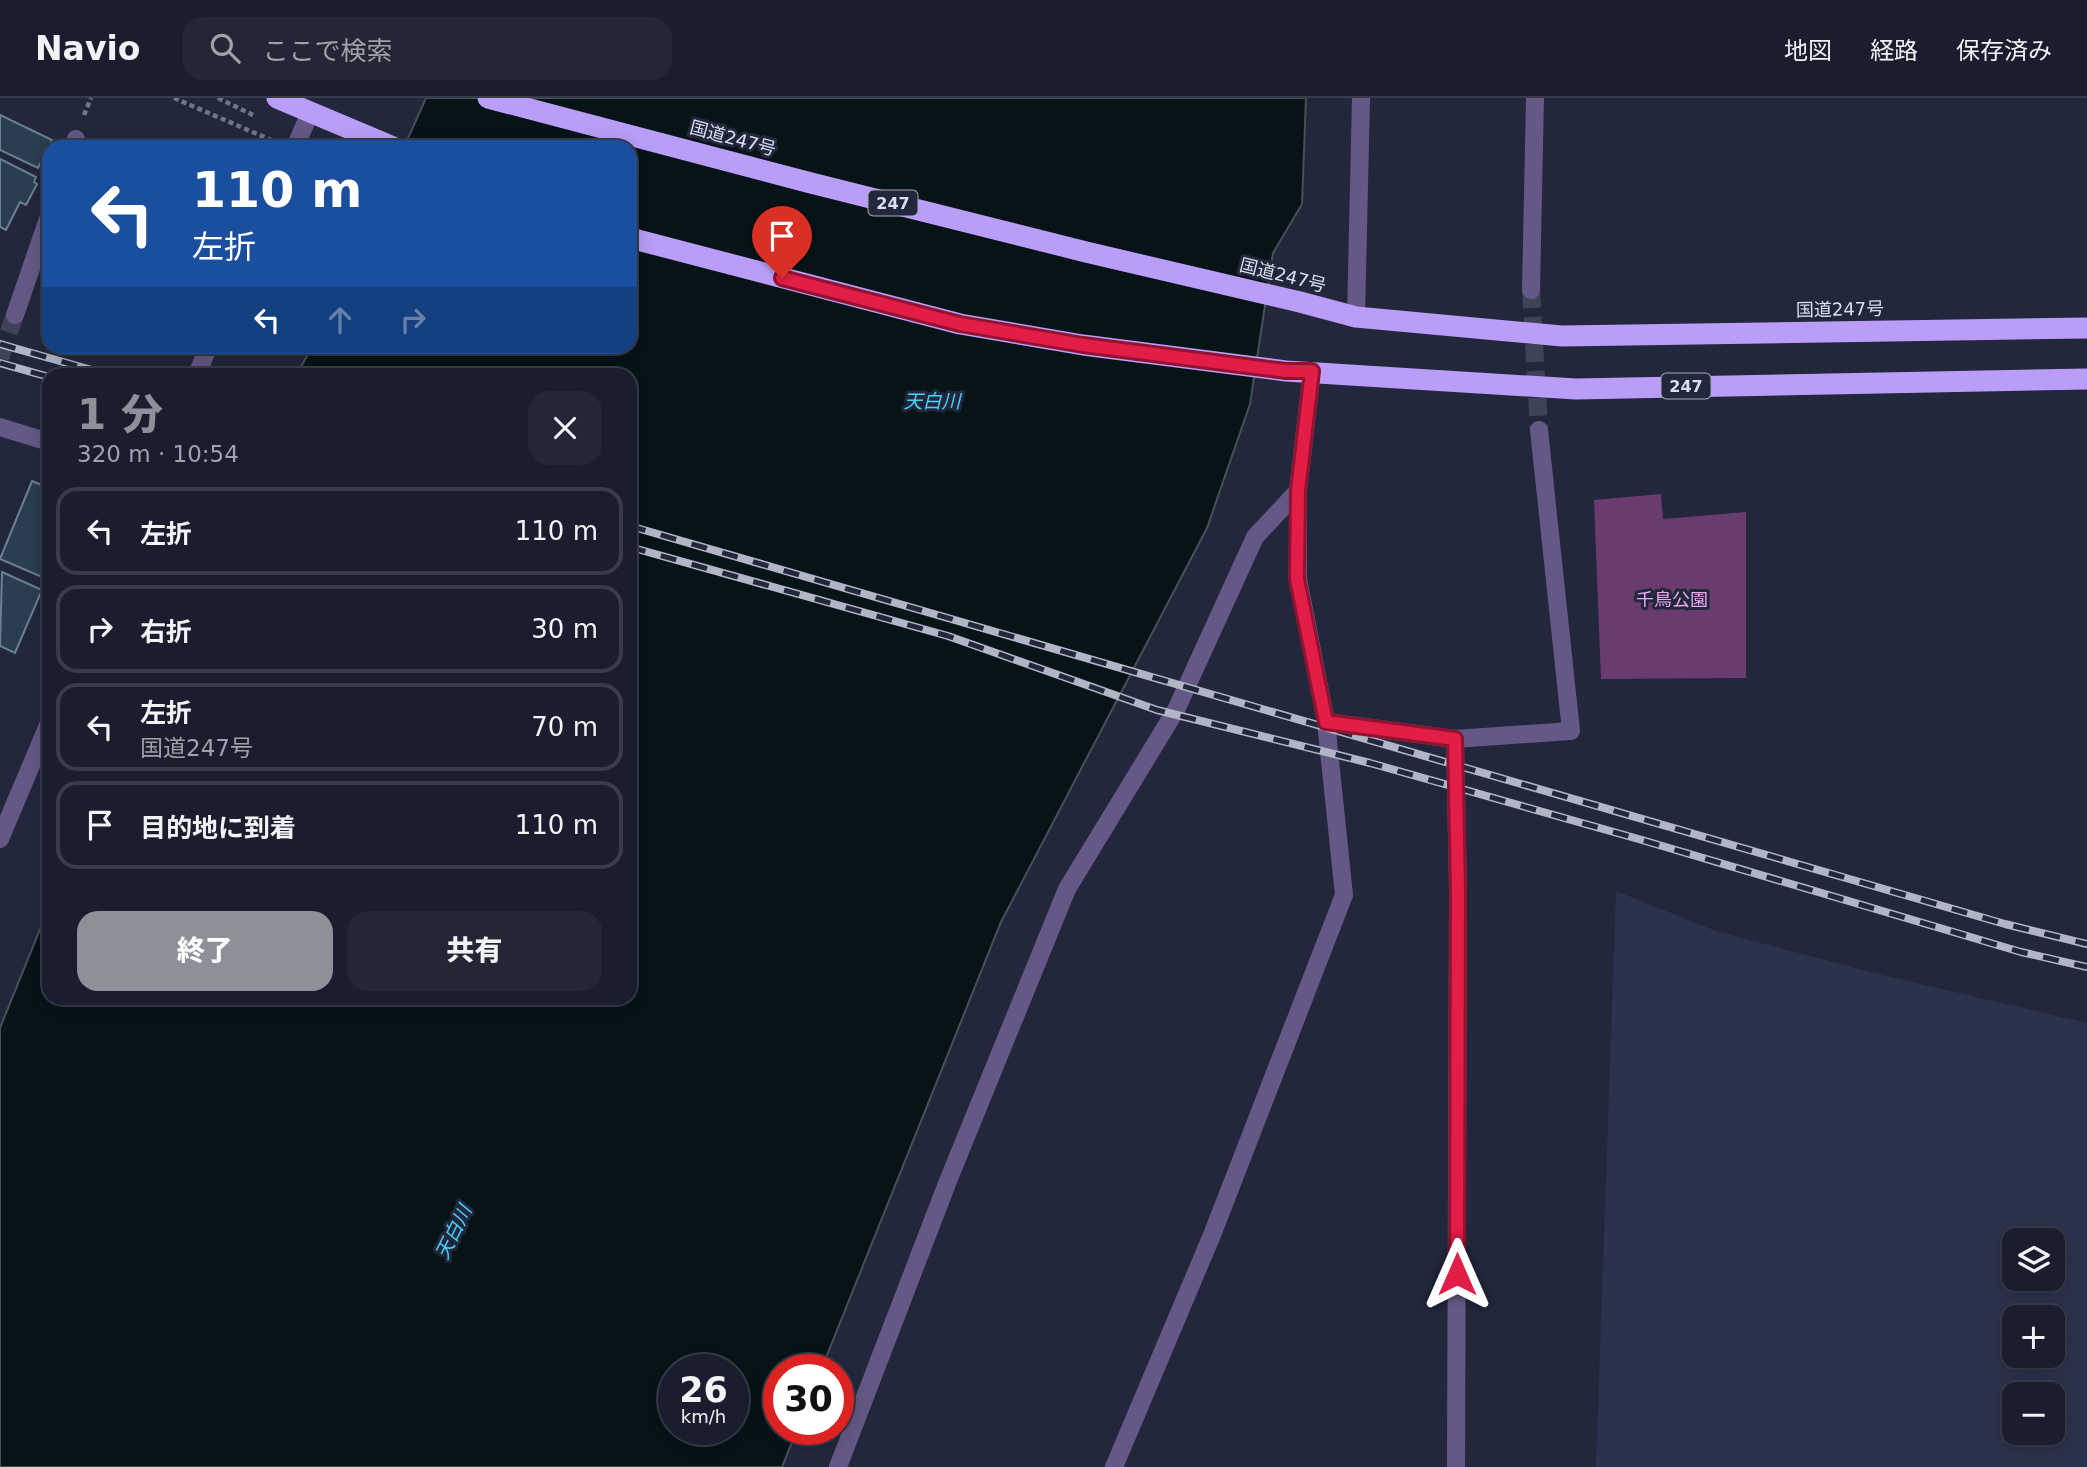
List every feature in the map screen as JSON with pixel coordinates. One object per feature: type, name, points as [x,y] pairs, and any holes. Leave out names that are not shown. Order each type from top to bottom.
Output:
[{"type":"highway","points":[[277,98],[376,140]]},
{"type":"highway","name":"国道247号","points":[[488,98],[1047,242],[1356,317],[1562,336],[2087,328]]},
{"type":"highway","name":"247","points":[[637,240],[960,324],[1083,345],[1286,371],[1576,388],[2087,379]]},
{"type":"street","points":[[1356,317],[1361,98]]},
{"type":"street","points":[[1531,290],[1535,98]]},
{"type":"street","points":[[298,140],[310,114]]},
{"type":"street","points":[[15,315],[42,236]]},
{"type":"street","points":[[1114,1467],[1212,1236],[1344,895],[1326,722],[1297,579],[1298,491],[1312,371]]},
{"type":"street","points":[[0,427],[42,440]]},
{"type":"street","points":[[1326,722],[1455,739],[1571,731],[1539,430]]},
{"type":"street","points":[[838,1467],[948,1181],[1067,889],[1176,710],[1255,537],[1298,491]]},
{"type":"street","points":[[1455,739],[1458,889],[1456,1467]]},
{"type":"street","points":[[0,839],[42,740]]},
{"type":"path","points":[[174,98],[272,140],[275,133]]},
{"type":"path","points":[[218,98],[263,120]]},
{"type":"shaded area","points":[[1616,891],[1716,931],[1878,974],[2087,1023],[2087,1467],[1596,1467]]},
{"type":"green space","name":"千鳥公園","points":[[1661,494],[1663,519],[1746,512],[1746,678],[1601,679],[1594,500]]},
{"type":"water","name":"天白川","points":[[426,98],[1306,98],[1302,204],[1273,253],[1250,404],[1207,528],[1001,922],[827,1354],[763,1354],[763,1445],[791,1445],[782,1467],[0,1467],[0,1028],[42,924],[42,1005],[637,1005],[637,368],[300,368],[308,354],[637,354],[637,140],[407,140]]},
{"type":"building","points":[[0,115],[52,140],[42,140],[42,160],[38,168],[0,150]]},
{"type":"building","points":[[0,159],[36,177],[34,182],[37,184],[26,205],[20,202],[6,230],[0,227]]},
{"type":"building","points":[[32,481],[42,485],[42,577],[0,559]]},
{"type":"building","points":[[2,572],[42,590],[15,653],[0,646]]},
{"type":"tunnel","points":[[1531,290],[1539,430]]},
{"type":"tunnel","points":[[0,358],[15,315]]},
{"type":"railway","points":[[0,344],[85,368]]},
{"type":"railway","points":[[0,363],[42,375]]},
{"type":"railway","points":[[637,528],[2005,924],[2087,944]]},
{"type":"railway","points":[[637,549],[948,636],[1157,710],[1370,763],[2021,952],[2087,967]]},
{"type":"route","points":[[782,278],[960,324],[1083,345],[1286,371],[1312,371],[1298,491],[1297,579],[1326,722],[1455,739],[1458,889],[1457,1274]]}]
